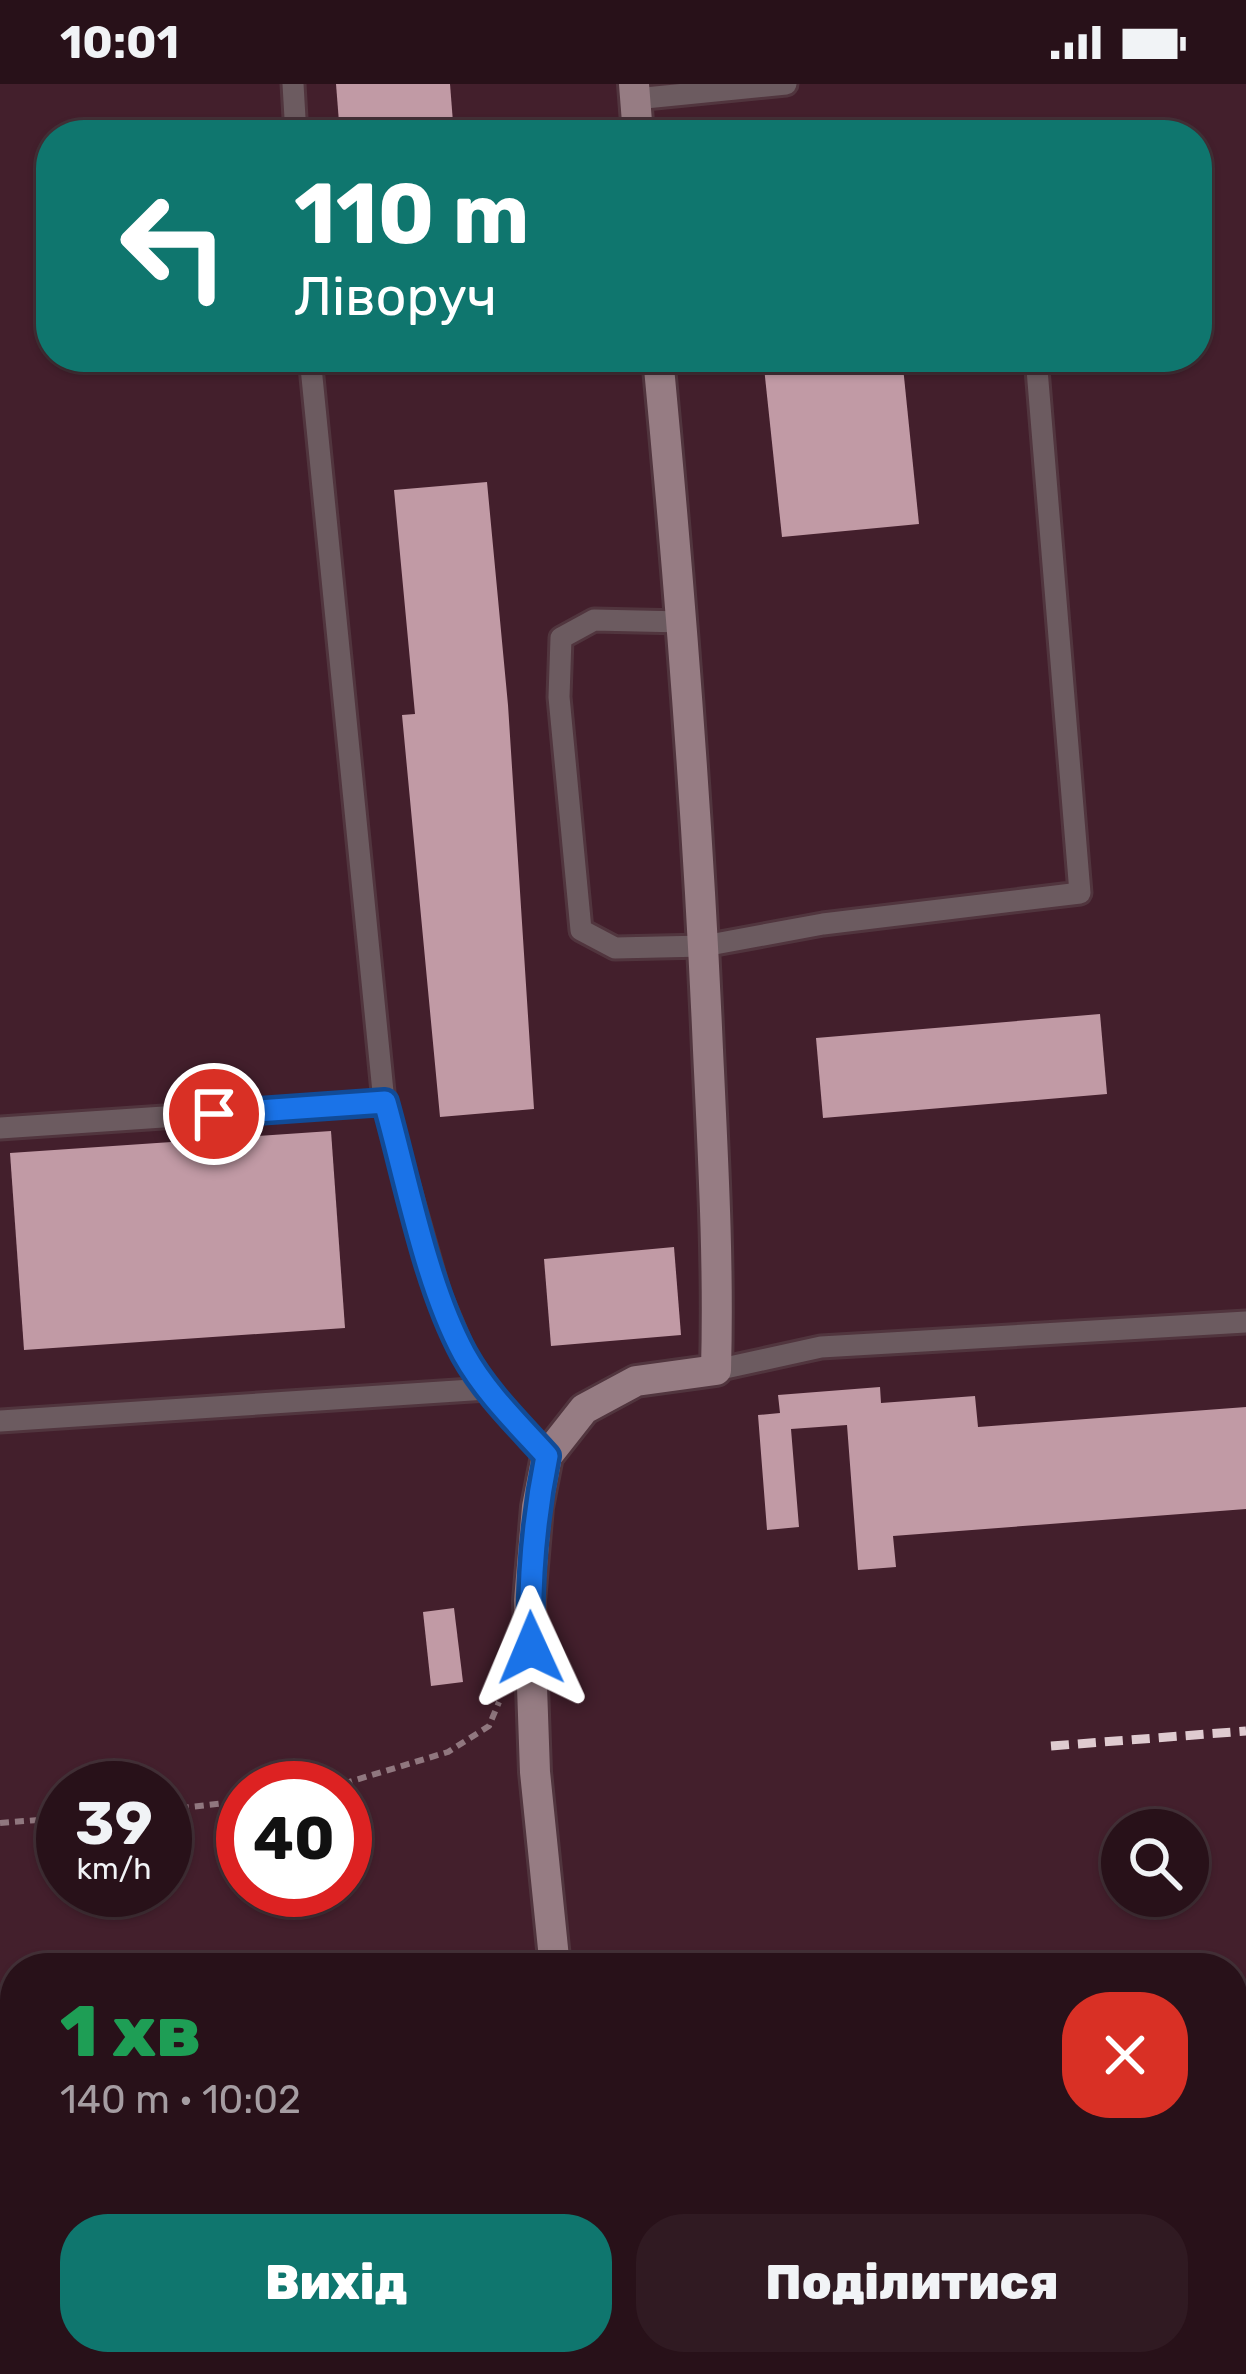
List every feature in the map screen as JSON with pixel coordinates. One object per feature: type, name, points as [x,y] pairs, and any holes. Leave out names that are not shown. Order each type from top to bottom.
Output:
[{"type":"street","points":[[553,1953],[535,1772],[530,1601],[537,1507],[547,1456],[584,1408],[636,1381],[716,1370],[718,1290],[704,946],[683,622],[659,372]]},
{"type":"lane","points":[[293,84],[295,120]]},
{"type":"lane","points":[[634,92],[786,84]]},
{"type":"lane","points":[[312,372],[385,1102],[440,1294],[464,1353],[488,1389],[547,1456]]},
{"type":"lane","points":[[683,622],[594,620],[561,638],[559,697],[581,930],[615,948],[704,946],[823,924],[1080,893],[1037,372]]},
{"type":"lane","points":[[0,1128],[385,1102]]},
{"type":"lane","points":[[716,1370],[821,1347],[1246,1322]]},
{"type":"lane","points":[[0,1421],[488,1389]]},
{"type":"path","points":[[372,1775],[448,1752],[489,1726],[515,1664],[531,1648]]},
{"type":"path","points":[[0,1823],[36,1820]]},
{"type":"shaded area","points":[[0,84],[1246,84],[1246,1953],[0,1953]]},
{"type":"building","points":[[336,84],[450,84],[453,120],[339,120]]},
{"type":"building","points":[[764,372],[904,372],[919,524],[782,537]]},
{"type":"building","points":[[487,482],[508,705],[534,1109],[440,1117],[402,715],[415,714],[394,490]]},
{"type":"building","points":[[1100,1014],[1107,1094],[823,1118],[816,1038]]},
{"type":"building","points":[[331,1131],[345,1328],[24,1350],[10,1153]]},
{"type":"building","points":[[674,1247],[681,1335],[551,1346],[544,1259]]},
{"type":"building","points":[[880,1387],[881,1403],[975,1396],[978,1427],[1246,1407],[1246,1509],[893,1536],[896,1567],[858,1570],[847,1425],[791,1429],[799,1527],[767,1530],[758,1415],[780,1413],[778,1395]]},
{"type":"building","points":[[454,1608],[463,1682],[431,1686],[423,1612]]},
{"type":"railway","points":[[1051,1746],[1246,1731]]},
{"type":"route","points":[[214,1114],[385,1102],[440,1294],[464,1353],[488,1389],[547,1456],[537,1507],[531,1648]]}]
